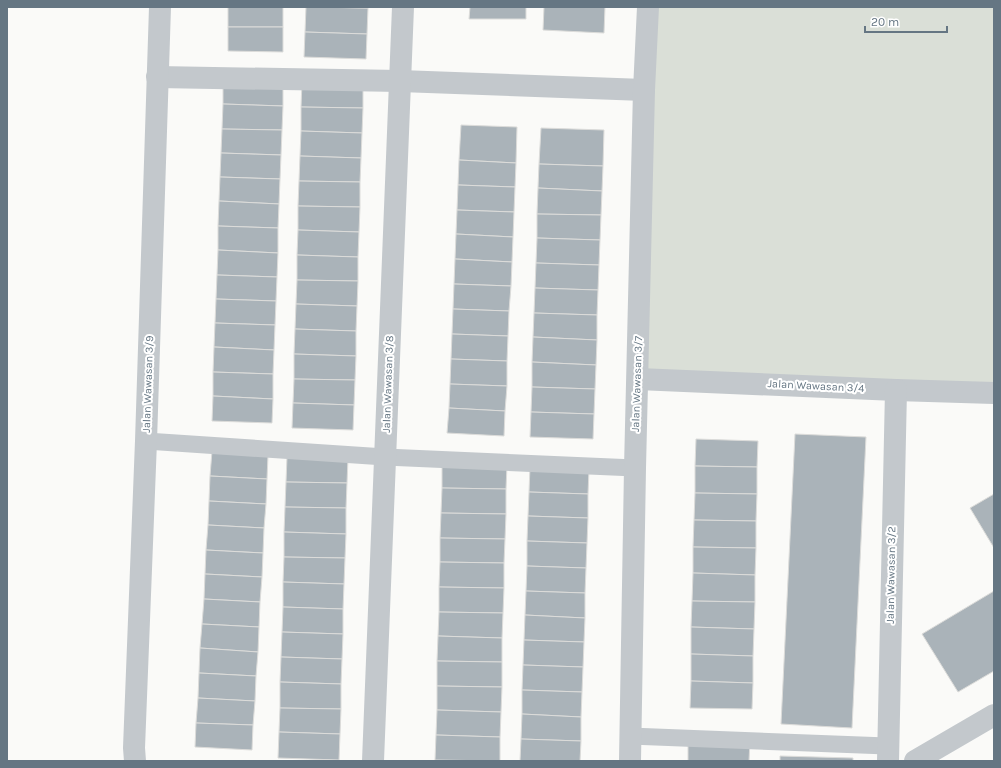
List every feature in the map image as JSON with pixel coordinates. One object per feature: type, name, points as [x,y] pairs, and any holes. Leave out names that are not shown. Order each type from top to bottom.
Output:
[{"type":"street","name":"Jalan Wawasan 3/9","points":[[135,761],[134,748],[146,441],[160,7]]},
{"type":"street","name":"Jalan Wawasan 3/8","points":[[373,761],[403,7]]},
{"type":"street","name":"Jalan Wawasan 3/7","points":[[630,761],[644,90],[648,7]]},
{"type":"street","points":[[157,77],[400,81],[644,90]]},
{"type":"street","name":"Jalan Wawasan 3/4","points":[[638,379],[896,390],[994,392]]},
{"type":"street","name":"Jalan Wawasan 3/2","points":[[887,754],[896,390]]},
{"type":"street","points":[[914,761],[994,716]]},
{"type":"lane","points":[[146,441],[385,457],[635,468]]},
{"type":"lane","points":[[630,736],[887,754]]},
{"type":"shaded area","points":[[650,7],[994,7],[994,392],[638,379]]},
{"type":"building","points":[[228,7],[283,7],[283,27],[228,27]]},
{"type":"building","points":[[306,7],[368,8],[367,34],[305,32]]},
{"type":"building","points":[[318,7],[368,7],[368,8]]},
{"type":"building","points":[[470,7],[526,7],[526,19],[469,19]]},
{"type":"building","points":[[544,7],[605,7],[604,33],[543,30]]},
{"type":"building","points":[[228,27],[283,27],[283,52],[228,51]]},
{"type":"building","points":[[305,32],[367,34],[366,59],[304,57]]},
{"type":"building","points":[[223,80],[283,82],[283,106],[223,104]]},
{"type":"building","points":[[302,82],[363,83],[363,108],[301,107]]},
{"type":"building","points":[[223,104],[283,106],[282,130],[222,129]]},
{"type":"building","points":[[301,107],[363,108],[362,133],[301,131]]},
{"type":"building","points":[[461,125],[517,127],[516,163],[459,160]]},
{"type":"building","points":[[541,128],[604,130],[603,166],[539,164]]},
{"type":"building","points":[[222,129],[282,130],[281,155],[221,153]]},
{"type":"building","points":[[301,131],[362,133],[361,158],[300,156]]},
{"type":"building","points":[[221,153],[281,155],[280,179],[220,177]]},
{"type":"building","points":[[300,156],[361,158],[360,182],[299,181]]},
{"type":"building","points":[[459,160],[516,163],[515,187],[458,185]]},
{"type":"building","points":[[539,164],[603,166],[602,191],[538,188]]},
{"type":"building","points":[[220,177],[280,179],[279,204],[219,201]]},
{"type":"building","points":[[299,181],[360,182],[360,207],[298,206]]},
{"type":"building","points":[[458,185],[515,187],[514,212],[457,210]]},
{"type":"building","points":[[538,188],[602,191],[601,215],[537,214]]},
{"type":"building","points":[[219,201],[279,204],[278,228],[218,226]]},
{"type":"building","points":[[298,206],[360,207],[359,232],[298,230]]},
{"type":"building","points":[[457,210],[514,212],[513,237],[456,234]]},
{"type":"building","points":[[537,214],[601,215],[600,240],[537,238]]},
{"type":"building","points":[[218,226],[278,228],[278,253],[218,250]]},
{"type":"building","points":[[298,230],[359,232],[358,257],[297,255]]},
{"type":"building","points":[[456,234],[513,237],[512,262],[455,259]]},
{"type":"building","points":[[537,238],[600,240],[599,265],[536,263]]},
{"type":"building","points":[[218,250],[278,253],[277,277],[217,275]]},
{"type":"building","points":[[297,255],[358,257],[358,281],[297,280]]},
{"type":"building","points":[[455,259],[512,262],[511,286],[454,284]]},
{"type":"building","points":[[536,263],[599,265],[598,290],[535,288]]},
{"type":"building","points":[[217,275],[277,277],[276,301],[216,299]]},
{"type":"building","points":[[297,280],[358,281],[357,306],[296,304]]},
{"type":"building","points":[[454,284],[511,286],[509,311],[453,309]]},
{"type":"building","points":[[535,288],[598,290],[597,315],[534,313]]},
{"type":"building","points":[[216,299],[276,301],[275,325],[215,323]]},
{"type":"building","points":[[296,304],[357,306],[356,331],[295,329]]},
{"type":"building","points":[[453,309],[509,311],[508,336],[452,334]]},
{"type":"building","points":[[534,313],[597,315],[597,340],[533,337]]},
{"type":"building","points":[[215,323],[275,325],[274,350],[214,347]]},
{"type":"building","points":[[295,329],[356,331],[356,356],[294,354]]},
{"type":"building","points":[[452,334],[508,336],[507,361],[451,359]]},
{"type":"building","points":[[533,337],[597,340],[596,365],[532,362]]},
{"type":"building","points":[[214,347],[274,350],[273,374],[213,372]]},
{"type":"building","points":[[294,354],[356,356],[355,380],[294,379]]},
{"type":"building","points":[[451,359],[507,361],[507,386],[450,384]]},
{"type":"building","points":[[532,362],[596,365],[595,389],[532,387]]},
{"type":"building","points":[[213,372],[273,374],[273,399],[213,396]]},
{"type":"building","points":[[294,379],[355,380],[354,405],[293,403]]},
{"type":"building","points":[[450,384],[507,386],[505,411],[449,408]]},
{"type":"building","points":[[532,387],[595,389],[594,414],[531,412]]},
{"type":"building","points":[[213,396],[273,399],[272,423],[212,421]]},
{"type":"building","points":[[293,403],[354,405],[353,430],[292,428]]},
{"type":"building","points":[[449,408],[505,411],[504,436],[447,433]]},
{"type":"building","points":[[531,412],[594,414],[593,439],[530,437]]},
{"type":"building","points":[[795,434],[866,437],[852,728],[781,724]]},
{"type":"building","points":[[696,439],[758,441],[757,467],[695,466]]},
{"type":"building","points":[[212,451],[268,455],[267,479],[210,476]]},
{"type":"building","points":[[287,457],[348,458],[347,483],[286,482]]},
{"type":"building","points":[[442,463],[507,465],[506,489],[442,488]]},
{"type":"building","points":[[695,466],[757,467],[757,494],[695,493]]},
{"type":"building","points":[[530,467],[589,469],[588,494],[529,492]]},
{"type":"building","points":[[210,476],[267,479],[266,504],[209,501]]},
{"type":"building","points":[[286,482],[347,483],[346,508],[285,507]]},
{"type":"building","points":[[442,488],[506,489],[506,514],[441,513]]},
{"type":"building","points":[[529,492],[588,494],[588,518],[528,516]]},
{"type":"building","points":[[695,493],[757,494],[756,521],[694,520]]},
{"type":"building","points":[[994,494],[994,548],[970,508]]},
{"type":"building","points":[[209,501],[266,504],[264,528],[208,525]]},
{"type":"building","points":[[285,507],[346,508],[346,534],[284,532]]},
{"type":"building","points":[[441,513],[506,514],[505,539],[440,538]]},
{"type":"building","points":[[528,516],[588,518],[587,543],[527,541]]},
{"type":"building","points":[[694,520],[756,521],[756,548],[693,547]]},
{"type":"building","points":[[208,525],[264,528],[263,553],[206,550]]},
{"type":"building","points":[[284,532],[346,534],[345,558],[284,557]]},
{"type":"building","points":[[440,538],[505,539],[504,563],[440,562]]},
{"type":"building","points":[[527,541],[587,543],[586,568],[527,566]]},
{"type":"building","points":[[693,547],[756,548],[755,575],[693,573]]},
{"type":"building","points":[[206,550],[263,553],[262,577],[205,574]]},
{"type":"building","points":[[284,557],[345,558],[344,584],[283,582]]},
{"type":"building","points":[[440,562],[504,563],[504,588],[439,587]]},
{"type":"building","points":[[527,566],[586,568],[585,593],[526,591]]},
{"type":"building","points":[[693,573],[755,575],[755,602],[692,601]]},
{"type":"building","points":[[205,574],[262,577],[260,602],[204,599]]},
{"type":"building","points":[[283,582],[344,584],[343,609],[283,607]]},
{"type":"building","points":[[439,587],[504,588],[503,613],[439,612]]},
{"type":"building","points":[[526,591],[585,593],[585,618],[525,615]]},
{"type":"building","points":[[994,591],[994,671],[958,692],[922,634]]},
{"type":"building","points":[[204,599],[260,602],[259,627],[202,624]]},
{"type":"building","points":[[692,601],[755,602],[754,629],[691,627]]},
{"type":"building","points":[[283,607],[343,609],[343,634],[282,632]]},
{"type":"building","points":[[439,612],[503,613],[502,638],[438,636]]},
{"type":"building","points":[[525,615],[585,618],[584,642],[524,640]]},
{"type":"building","points":[[202,624],[259,627],[258,652],[200,648]]},
{"type":"building","points":[[691,627],[754,629],[753,656],[691,654]]},
{"type":"building","points":[[282,632],[343,634],[342,659],[281,657]]},
{"type":"building","points":[[438,636],[502,638],[502,662],[437,661]]},
{"type":"building","points":[[524,640],[584,642],[583,667],[523,665]]},
{"type":"building","points":[[200,648],[258,652],[256,676],[199,673]]},
{"type":"building","points":[[691,654],[753,656],[753,683],[691,681]]},
{"type":"building","points":[[281,657],[342,659],[341,684],[280,682]]},
{"type":"building","points":[[437,661],[502,662],[502,687],[437,686]]},
{"type":"building","points":[[523,665],[583,667],[582,692],[522,690]]},
{"type":"building","points":[[199,673],[256,676],[255,701],[198,698]]},
{"type":"building","points":[[691,681],[753,683],[752,709],[690,708]]},
{"type":"building","points":[[280,682],[341,684],[341,709],[280,708]]},
{"type":"building","points":[[437,686],[502,687],[501,712],[437,710]]},
{"type":"building","points":[[522,690],[582,692],[581,717],[522,714]]},
{"type":"building","points":[[198,698],[255,701],[253,725],[196,723]]},
{"type":"building","points":[[280,708],[341,709],[340,734],[279,732]]},
{"type":"building","points":[[437,710],[501,712],[500,737],[436,735]]},
{"type":"building","points":[[522,714],[581,717],[581,741],[521,739]]},
{"type":"building","points":[[196,723],[253,725],[252,750],[195,747]]},
{"type":"building","points":[[279,732],[340,734],[339,760],[278,758]]},
{"type":"building","points":[[436,735],[500,737],[500,761],[435,760]]},
{"type":"building","points":[[688,738],[750,740],[749,761],[688,761]]},
{"type":"building","points":[[521,739],[581,741],[580,761],[520,761]]},
{"type":"building","points":[[780,756],[853,758],[853,761],[780,761]]}]
